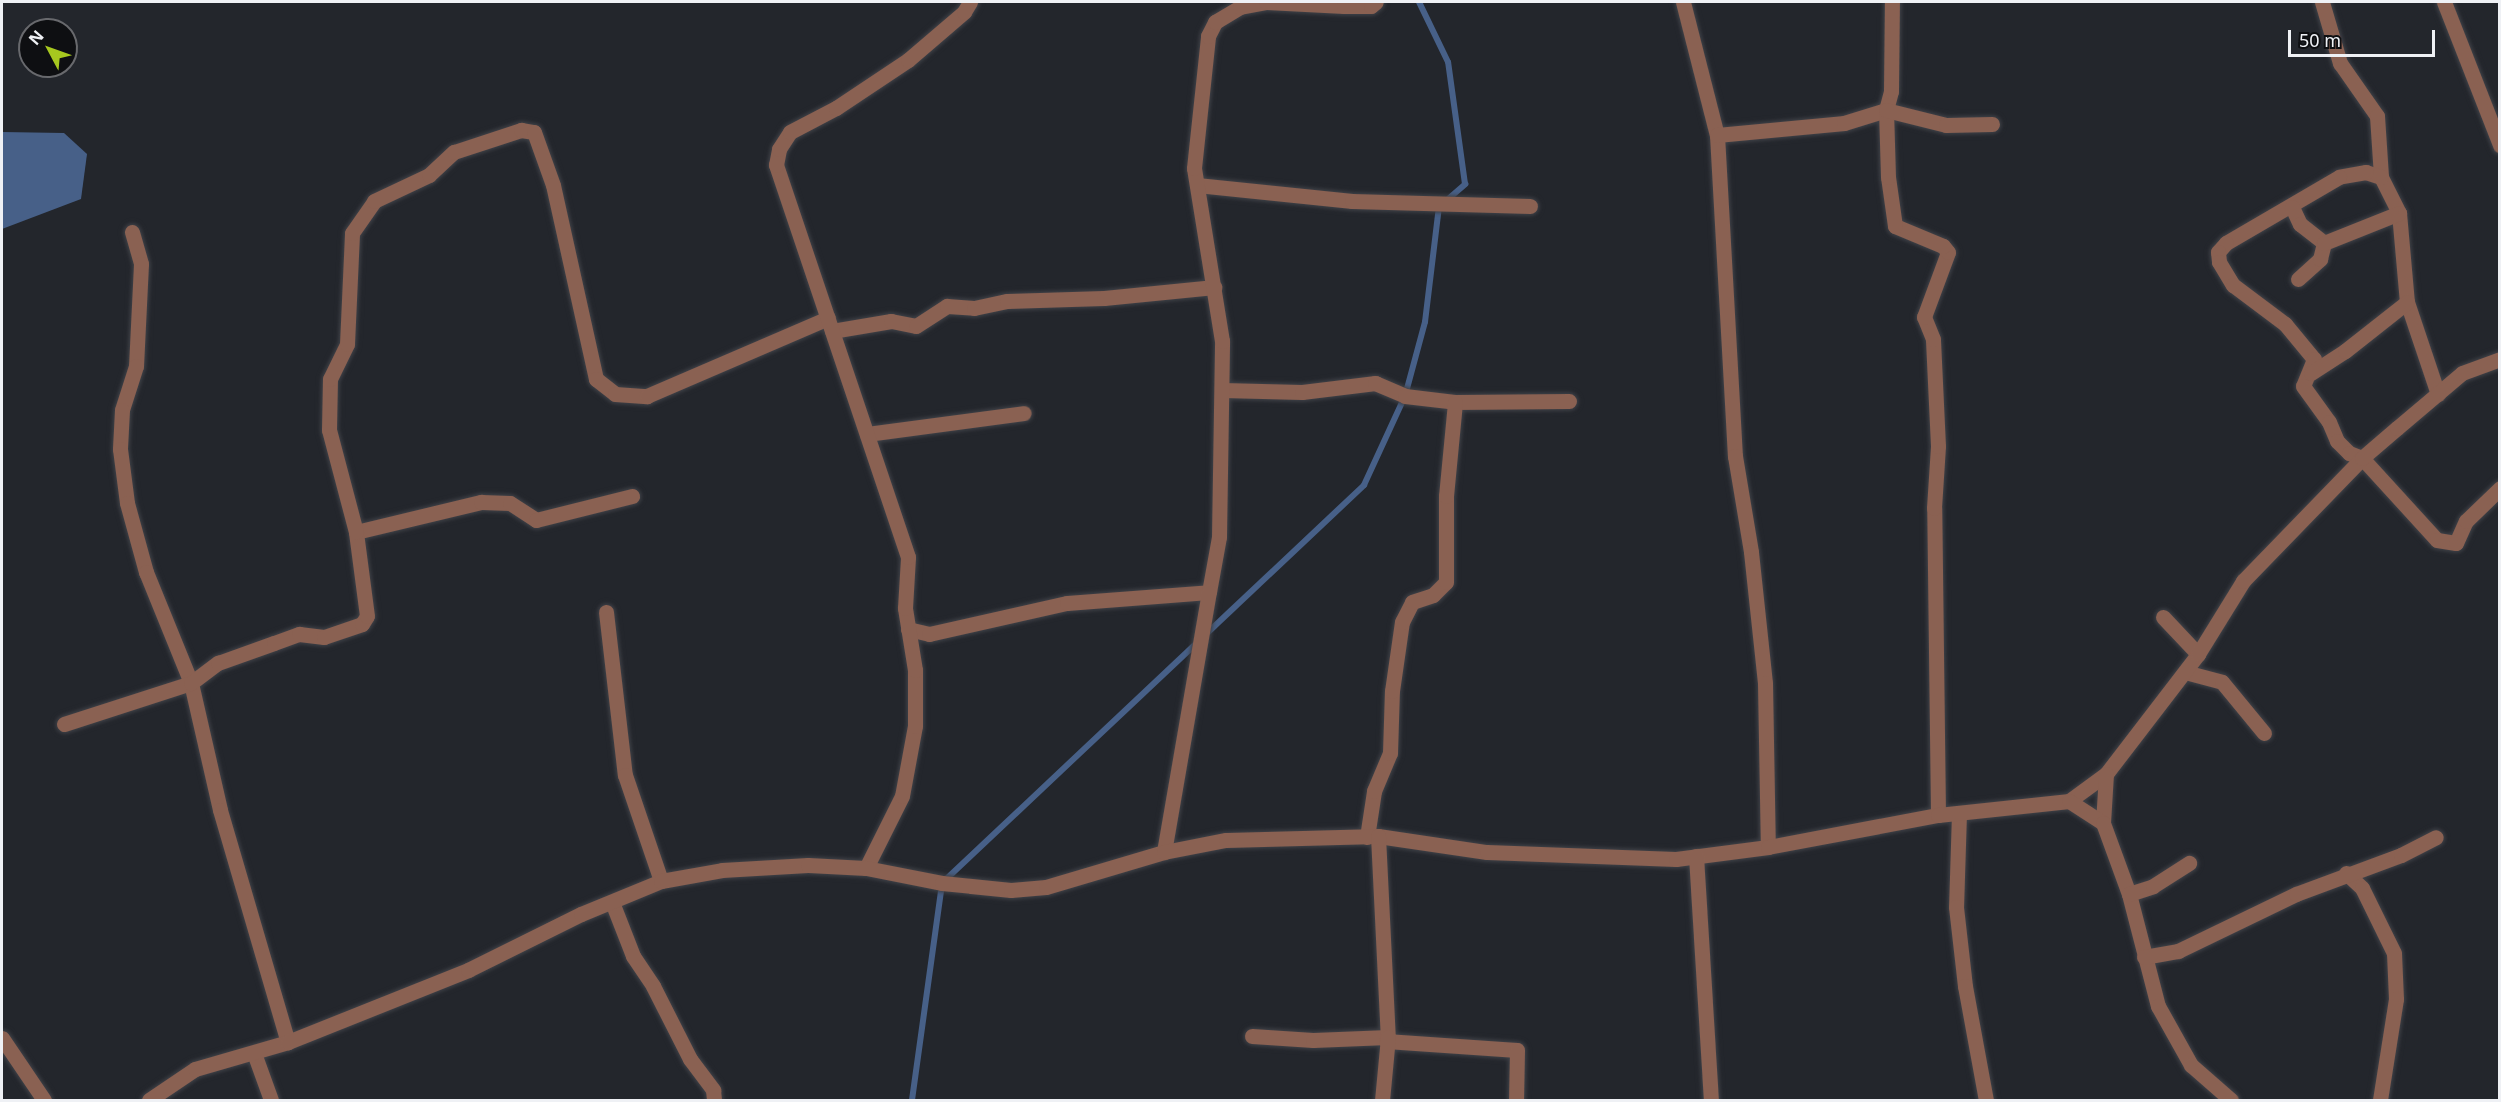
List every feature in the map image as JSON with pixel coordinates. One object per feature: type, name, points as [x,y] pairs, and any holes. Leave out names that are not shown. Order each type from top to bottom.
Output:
[{"type":"street","points":[[866,868],[902,796],[915,726],[915,670],[905,608],[908,556],[776,165],[779,149],[790,132],[836,108],[937,38],[964,12],[970,2]]},
{"type":"street","points":[[1164,852],[1219,537],[1222,341],[1197,185],[1195,157],[1208,36],[1215,22],[1240,7],[1266,2],[1371,6],[1376,2]]},
{"type":"street","points":[[1683,2],[1717,135],[1735,456],[1751,552],[1765,683],[1768,847]]},
{"type":"street","points":[[1892,2],[1891,91],[1886,110],[1888,177],[1895,226],[1943,246],[1948,252],[1924,317],[1933,339],[1938,446],[1934,508],[1938,815]]},
{"type":"street","points":[[2322,2],[2340,63],[2377,116],[2381,177],[2399,213],[2407,302],[2438,394]]},
{"type":"street","points":[[2444,2],[2499,145]]},
{"type":"street","points":[[1717,135],[1844,123],[1886,110],[1946,125],[1992,124]]},
{"type":"street","points":[[64,724],[191,683],[218,663],[299,634],[324,637],[362,624],[367,616],[356,532],[328,430],[330,380],[347,344],[352,233],[374,201],[429,175],[454,152],[477,141],[521,130],[534,132],[555,196],[596,379],[615,394],[647,396],[830,325],[891,321],[916,327],[947,306],[974,308],[1007,301],[1104,298],[1214,287]]},
{"type":"street","points":[[2381,177],[2366,172],[2339,177],[2292,207],[2226,243],[2218,252],[2219,262],[2240,291],[2279,318],[2314,359],[2311,373],[2303,386],[2329,422],[2337,441],[2349,453],[2362,458],[2437,540],[2456,543],[2466,521],[2499,488]]},
{"type":"street","points":[[1197,185],[1352,201],[1530,206]]},
{"type":"street","points":[[2292,207],[2300,224],[2324,243]]},
{"type":"street","points":[[2324,243],[2399,213]]},
{"type":"street","points":[[132,232],[141,264],[136,366],[122,410],[120,449],[127,503],[146,572],[191,683],[220,810],[288,1042]]},
{"type":"street","points":[[2298,279],[2320,259],[2324,243]]},
{"type":"street","points":[[2311,373],[2345,351],[2407,302]]},
{"type":"street","points":[[149,1101],[195,1069],[288,1042],[468,970],[661,881],[733,869],[808,865],[866,868],[942,883],[1011,890],[1046,887],[1164,852],[1226,840],[1373,836],[1487,852],[1576,858],[1696,856],[1768,847],[1938,815],[2069,801],[2106,774],[2198,654],[2243,581],[2362,458],[2462,373],[2499,359]]},
{"type":"street","points":[[1222,390],[1302,392],[1375,383],[1405,396],[1455,402],[1569,400]]},
{"type":"street","points":[[1382,1101],[1387,1039],[1373,836],[1374,791],[1390,753],[1392,691],[1402,622],[1412,602],[1433,595],[1446,582],[1446,496],[1455,402]]},
{"type":"street","points":[[867,434],[1024,413]]},
{"type":"street","points":[[356,532],[481,502],[510,503],[537,520],[632,496]]},
{"type":"street","points":[[908,629],[929,634],[1067,603],[1209,592]]},
{"type":"street","points":[[606,612],[625,775],[661,881]]},
{"type":"street","points":[[2163,617],[2198,654]]},
{"type":"street","points":[[2185,672],[2222,681],[2264,733]]},
{"type":"street","points":[[2106,774],[2103,824],[2129,894],[2158,1006],[2191,1065],[2231,1101]]},
{"type":"street","points":[[2069,801],[2103,824]]},
{"type":"street","points":[[1959,813],[1956,907],[1965,986],[1986,1101]]},
{"type":"street","points":[[2144,957],[2178,951],[2346,873],[2401,855],[2436,837]]},
{"type":"street","points":[[1696,856],[1711,1101]]},
{"type":"street","points":[[2129,894],[2153,886],[2189,863]]},
{"type":"street","points":[[2346,873],[2362,888],[2394,953],[2396,999],[2380,1101]]},
{"type":"street","points":[[612,902],[633,956],[653,986],[690,1059],[714,1090],[714,1101]]},
{"type":"street","points":[[1252,1036],[1313,1040],[1387,1039],[1517,1050],[1516,1101]]},
{"type":"street","points":[[2,1038],[44,1101]]},
{"type":"street","points":[[254,1053],[270,1101]]},
{"type":"water","points":[[2,132],[64,133],[87,154],[81,199],[2,229]]},
{"type":"waterway","points":[[1204,636],[1364,485],[1405,396],[1425,322],[1439,207],[1465,184],[1448,62],[1419,2]]},
{"type":"waterway","points":[[912,1100],[942,883],[1197,643]]}]
